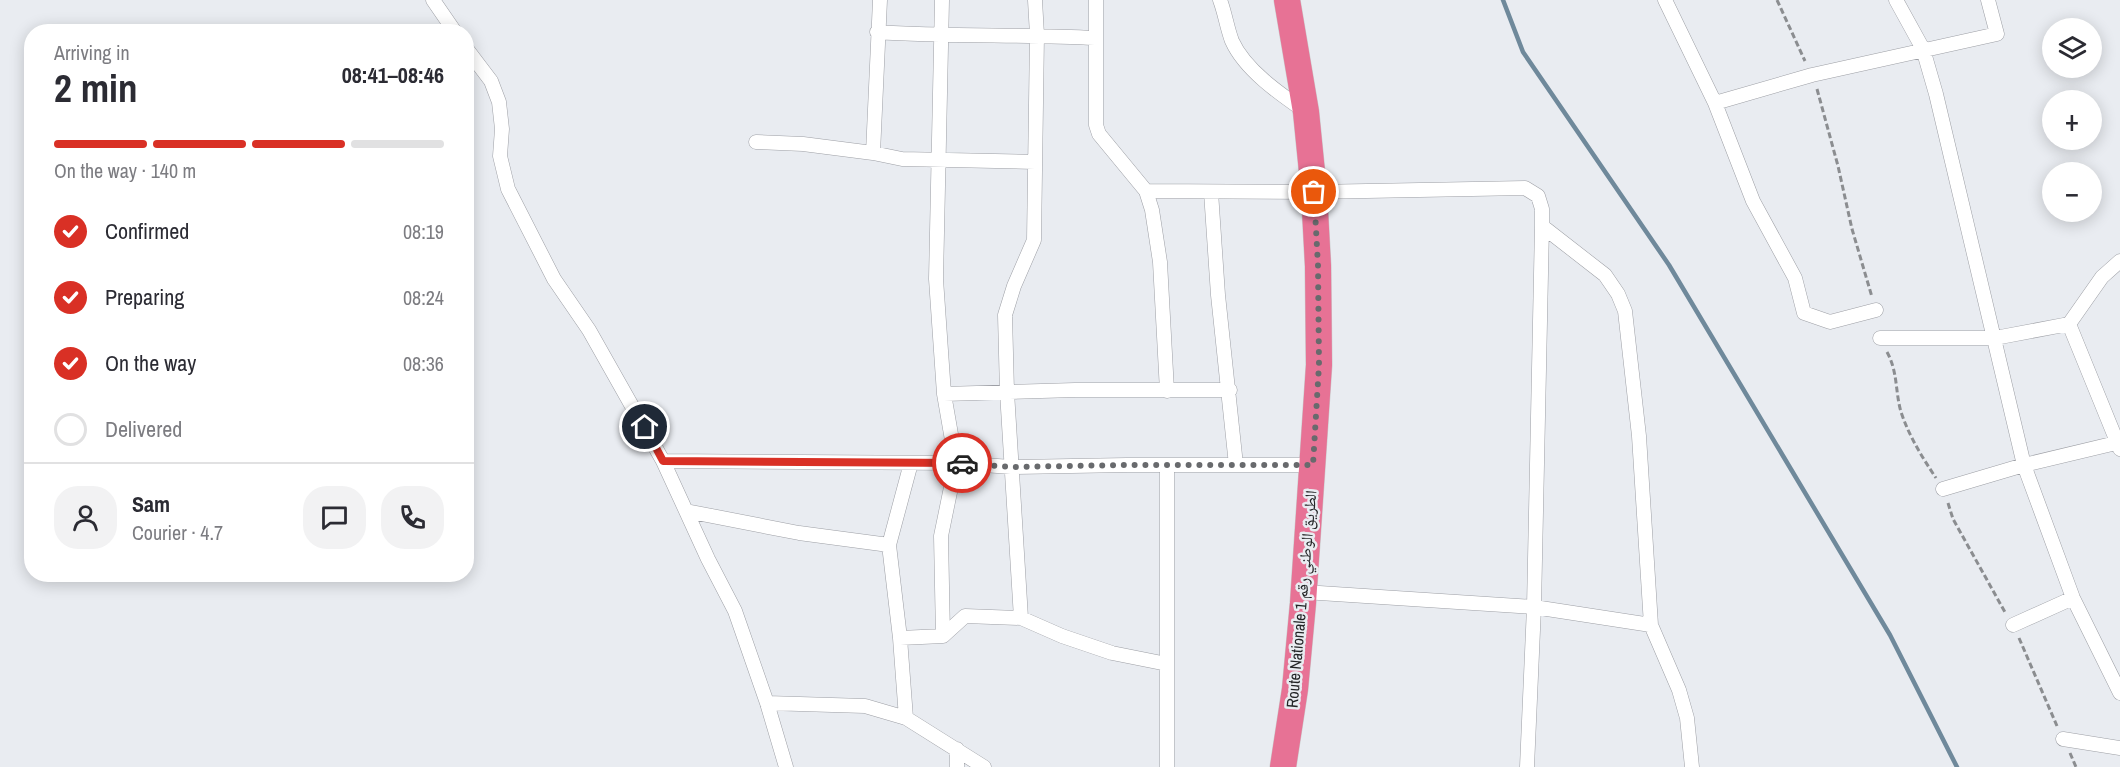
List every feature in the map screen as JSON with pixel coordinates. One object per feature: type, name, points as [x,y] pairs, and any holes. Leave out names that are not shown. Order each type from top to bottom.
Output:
[{"type":"highway","name":"Route Nationale الطريق الوطني رقم 1","points":[[1283,767],[1295,689],[1304,592],[1319,365],[1318,266],[1314,192],[1306,112],[1287,0]]},
{"type":"street","points":[[433,0],[450,24]]},
{"type":"street","points":[[873,153],[880,0]]},
{"type":"street","points":[[942,0],[936,279],[944,393],[956,463],[941,536],[943,636]]},
{"type":"street","points":[[1021,618],[1007,392],[1005,315],[1014,286],[1034,240],[1037,35],[1035,0]]},
{"type":"street","points":[[1096,0],[1096,125],[1099,134],[1146,190],[1152,210],[1160,262],[1167,391]]},
{"type":"street","points":[[1220,0],[1232,41],[1253,70],[1272,88],[1306,112]]},
{"type":"street","points":[[1665,0],[1715,103],[1753,201],[1795,278],[1804,313],[1830,322],[1876,310]]},
{"type":"street","points":[[1896,0],[1923,49],[1936,94],[2024,465],[2073,598],[2120,693]]},
{"type":"street","points":[[1715,103],[1812,75],[1996,34],[1988,0]]},
{"type":"street","points":[[877,32],[940,36],[1037,35],[1095,38]]},
{"type":"street","points":[[474,59],[491,81],[500,102],[502,129],[500,156],[508,189],[554,279],[589,330],[663,461],[708,559],[735,610],[786,767]]},
{"type":"street","points":[[756,141],[803,144],[902,159],[1035,162]]},
{"type":"street","points":[[1146,190],[1314,192],[1525,188],[1538,196],[1542,209],[1542,226],[1534,607],[1527,767]]},
{"type":"street","points":[[1211,192],[1218,295],[1230,390],[1236,465]]},
{"type":"street","points":[[1542,226],[1605,275],[1618,294],[1625,311],[1639,436],[1651,625],[1679,690],[1687,718],[1692,767]]},
{"type":"street","points":[[1880,338],[1995,338],[2069,324],[2102,277],[2120,261]]},
{"type":"street","points":[[1943,489],[2024,465],[2119,445],[2069,324]]},
{"type":"street","points":[[944,393],[1230,390]]},
{"type":"street","points":[[663,461],[956,463],[1011,467],[1313,465]]},
{"type":"street","points":[[906,718],[900,638],[889,545],[911,463]]},
{"type":"street","points":[[1167,465],[1167,767]]},
{"type":"street","points":[[686,511],[799,533],[889,545]]},
{"type":"street","points":[[1304,592],[1534,607],[1651,625]]},
{"type":"street","points":[[2013,625],[2073,598]]},
{"type":"street","points":[[900,638],[943,636],[966,616],[1021,618],[1062,636],[1112,653],[1167,664]]},
{"type":"street","points":[[767,703],[865,706],[906,718],[984,767]]},
{"type":"street","points":[[2062,739],[2120,748]]},
{"type":"street","points":[[957,749],[957,767]]},
{"type":"path","points":[[1777,0],[1812,75],[1823,107],[1852,230],[1876,310]]},
{"type":"path","points":[[1880,338],[1894,365],[1900,410],[1917,451],[1943,489],[1953,519],[2013,625],[2076,767]]},
{"type":"waterway","points":[[1503,0],[1523,52],[1669,265],[1890,635],[1957,767]]},
{"type":"way so far","points":[[962,463],[1011,467],[1313,465],[1319,365],[1318,266],[1314,192]]},
{"type":"route","points":[[645,427],[663,461],[962,463]]}]
